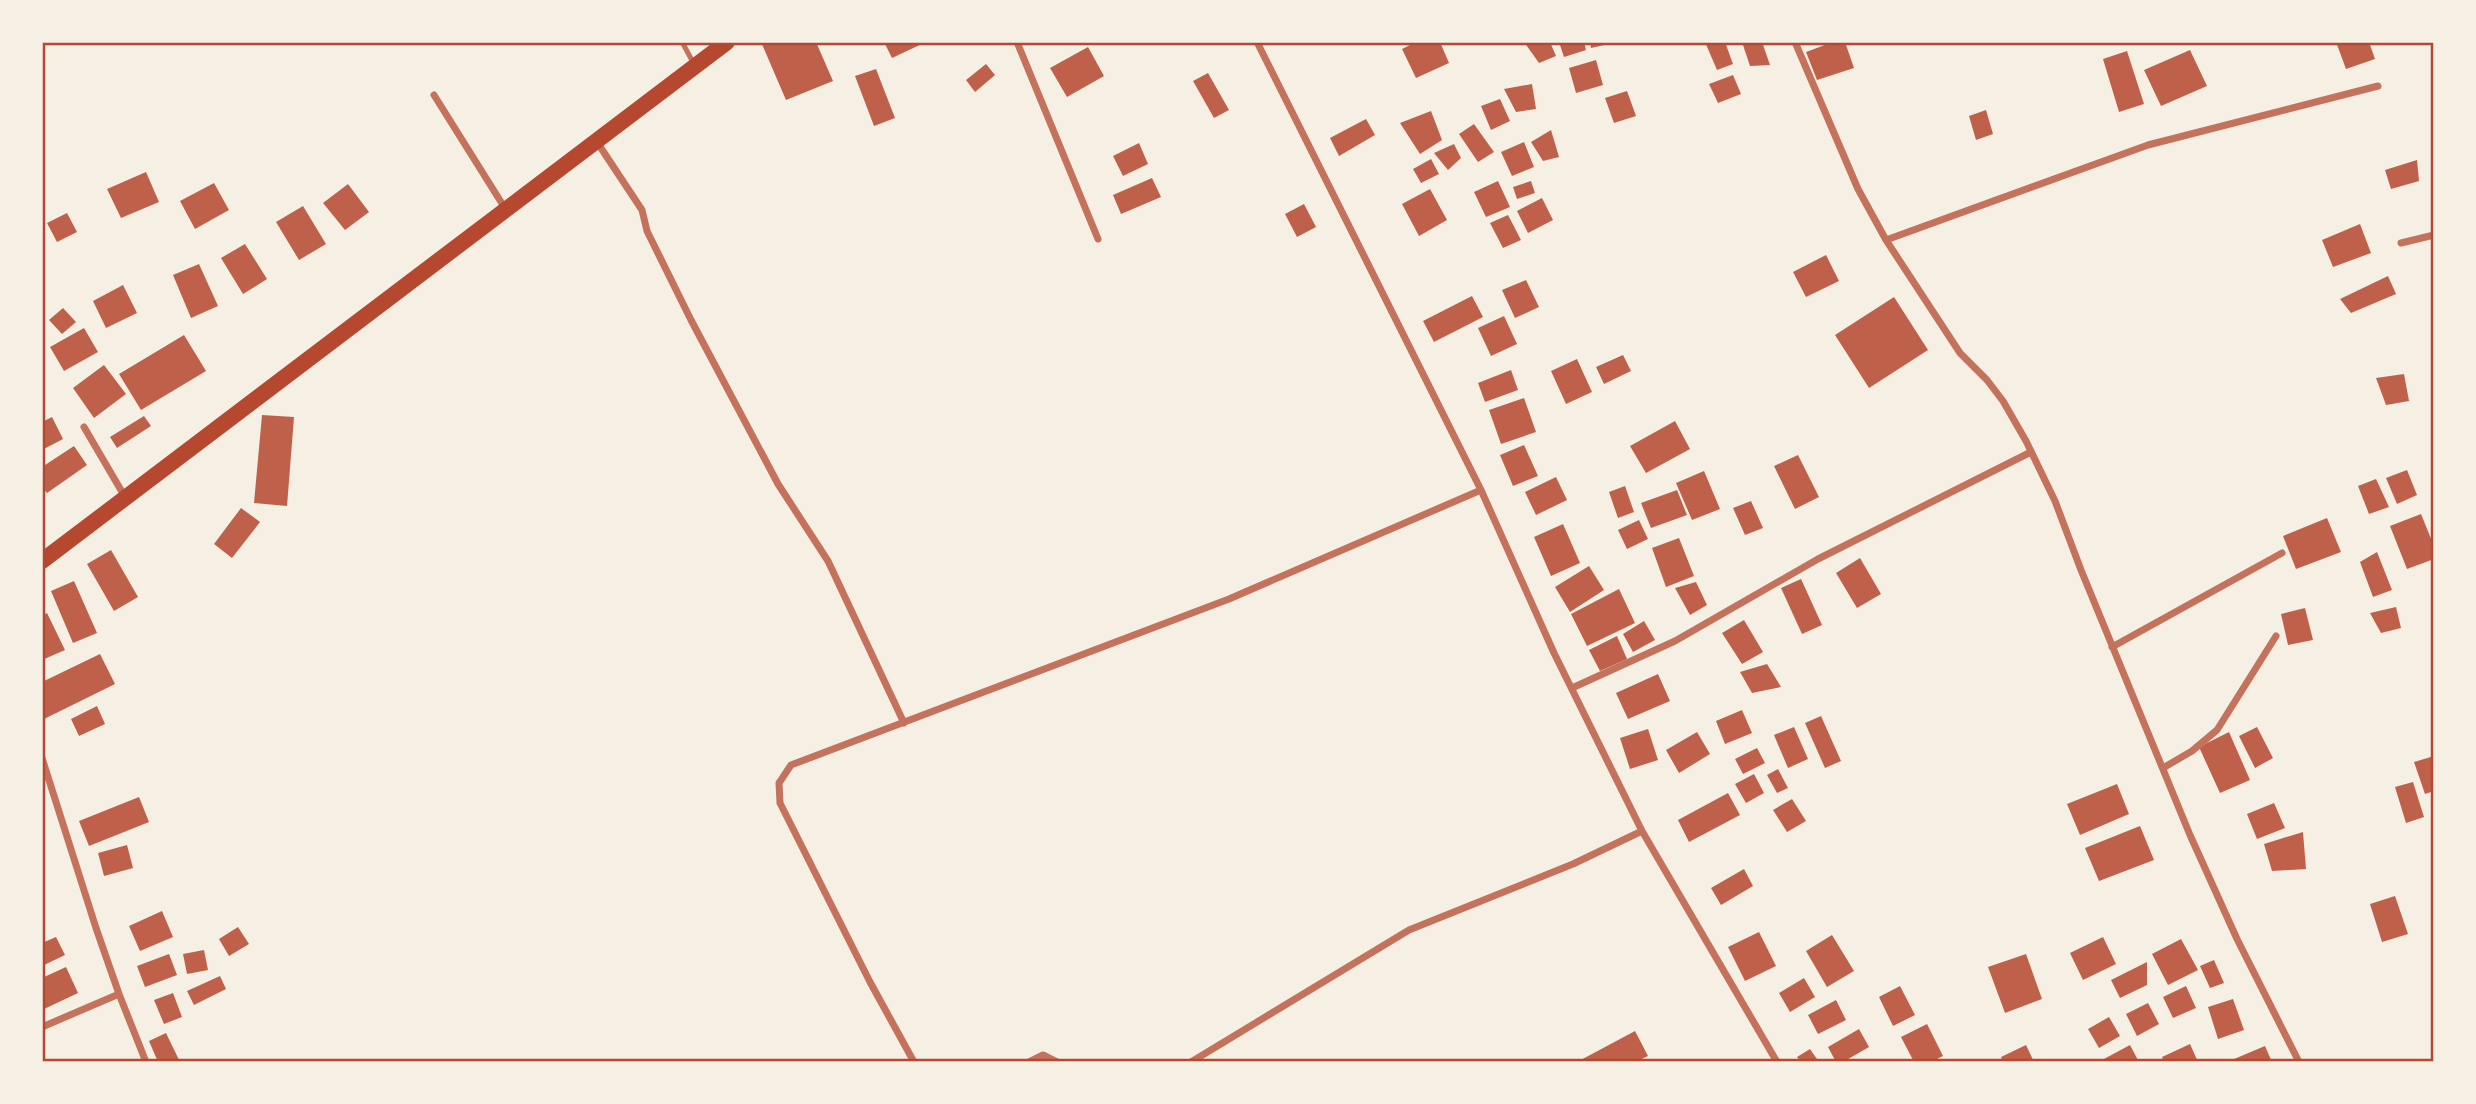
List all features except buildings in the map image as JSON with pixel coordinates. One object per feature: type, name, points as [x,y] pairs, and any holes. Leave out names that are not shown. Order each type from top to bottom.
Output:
[{"type":"main road","points":[[42,561],[727,42]]},
{"type":"street","points":[[1017,42],[1098,239]]},
{"type":"street","points":[[1257,42],[1481,490],[1572,688],[1642,831],[1777,1062]]},
{"type":"street","points":[[1795,42],[1858,189],[1886,240],[1960,353],[2003,401],[2031,453],[2054,501],[2112,647],[2237,939],[2299,1062]]},
{"type":"street","points":[[1886,240],[2148,145],[2378,86]]},
{"type":"street","points":[[434,95],[507,210]]},
{"type":"street","points":[[597,142],[642,210],[647,231],[691,320],[778,484],[828,561],[904,723]]},
{"type":"street","points":[[2401,243],[2434,234]]},
{"type":"street","points":[[84,427],[125,498]]},
{"type":"street","points":[[1572,688],[1675,641],[1818,559],[2031,453]]},
{"type":"street","points":[[914,1062],[870,982],[780,803],[779,783],[791,765],[1229,600],[1481,490]]},
{"type":"street","points":[[2112,647],[2281,553]]},
{"type":"street","points":[[2163,768],[2192,751],[2217,730],[2276,636]]},
{"type":"street","points":[[42,758],[119,994],[146,1062]]},
{"type":"street","points":[[1192,1062],[1409,930],[1573,864],[1642,831]]},
{"type":"street","points":[[42,1027],[119,994]]},
{"type":"street","points":[[1029,1062],[1043,1055],[1057,1062]]},
{"type":"lane","points":[[682,42],[695,66]]}]
